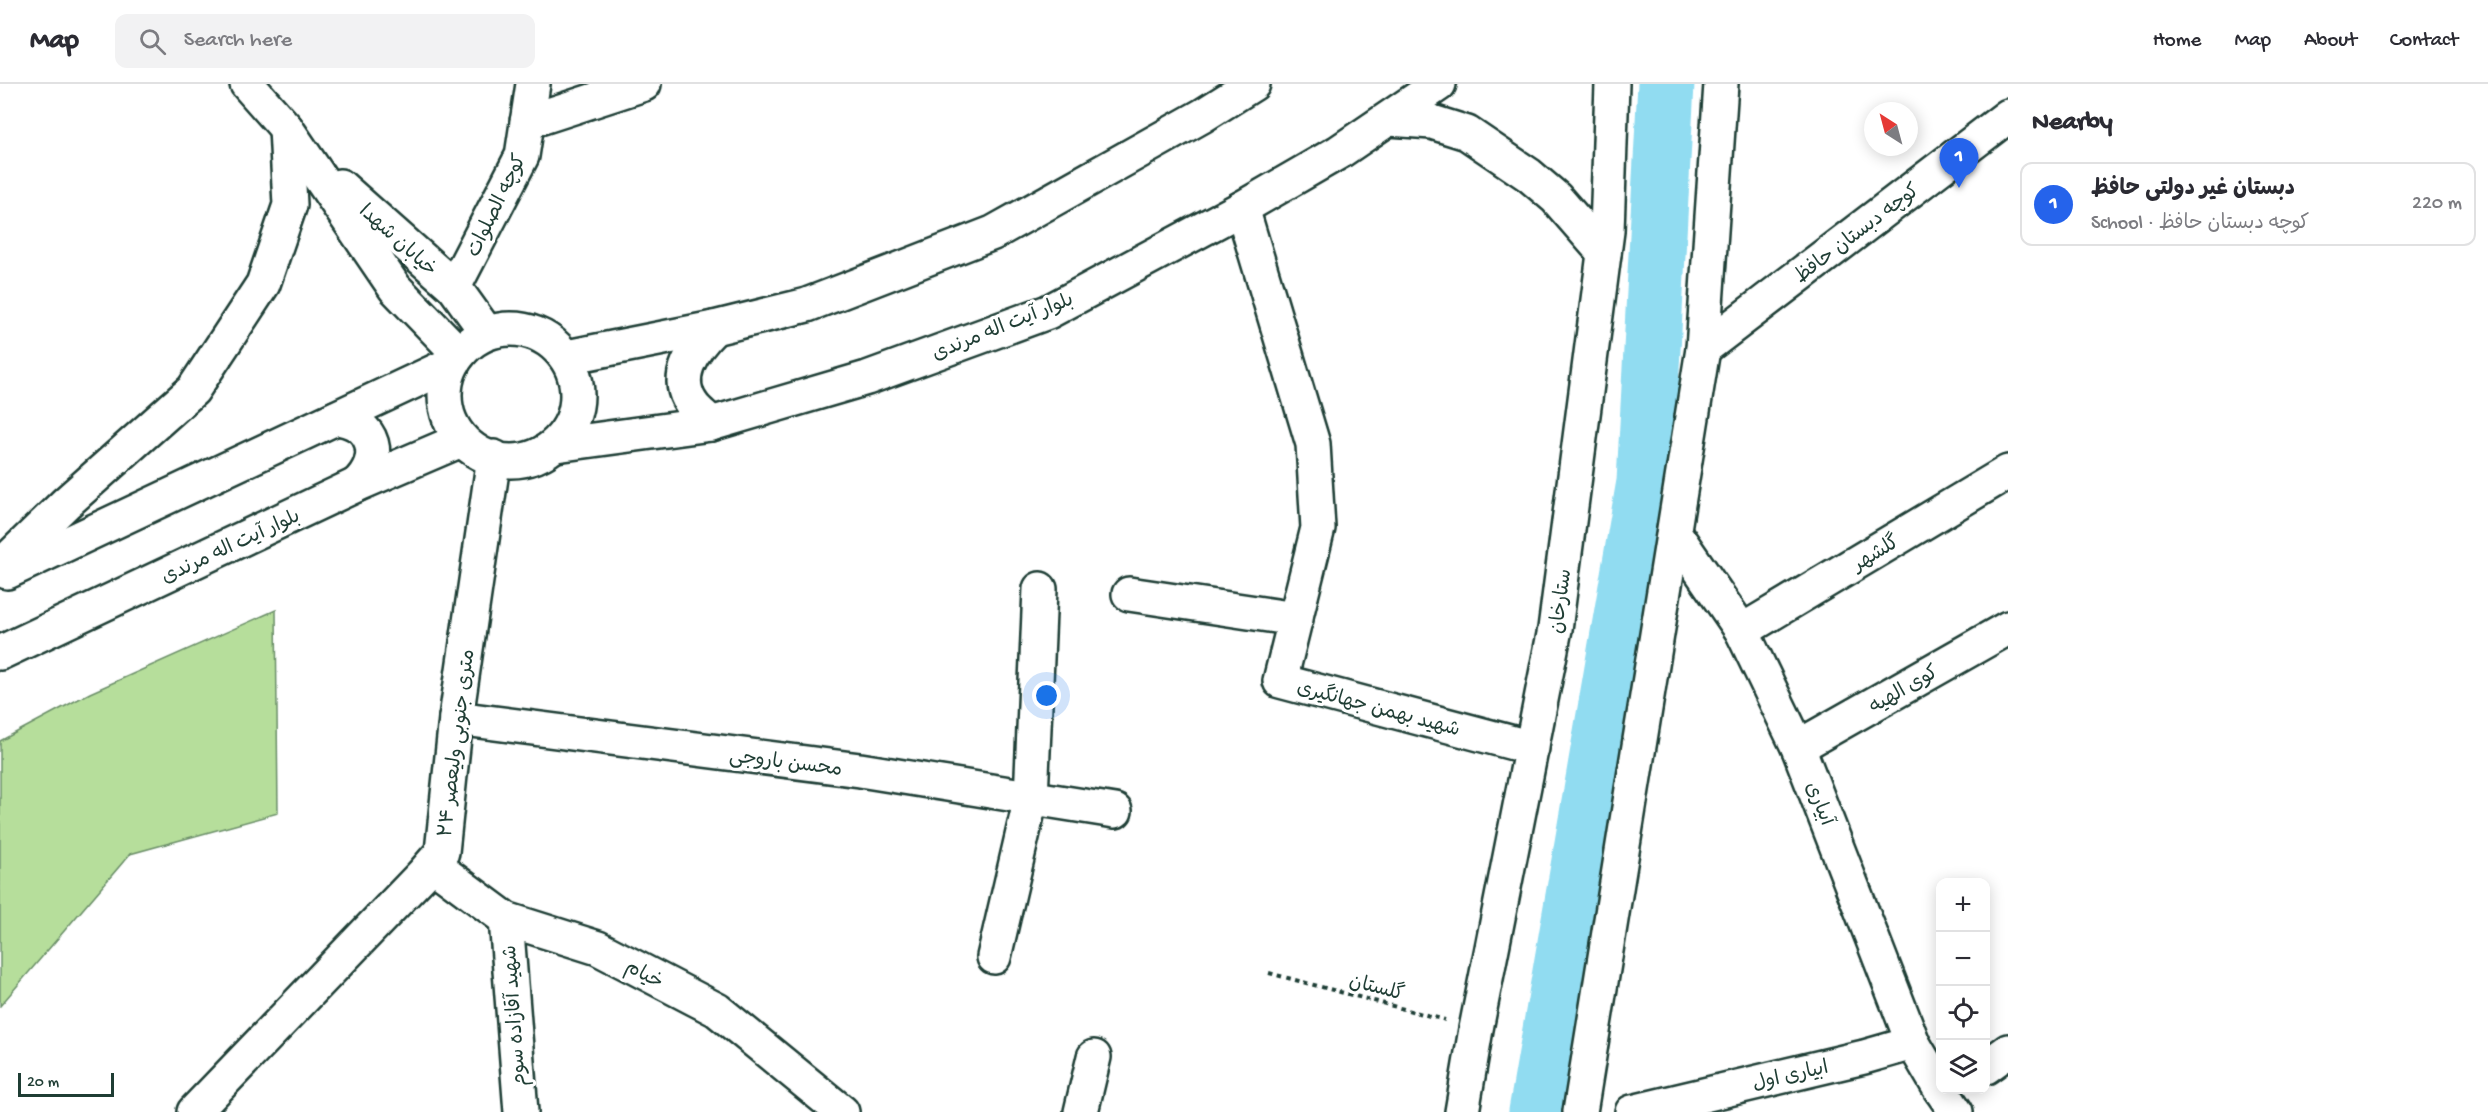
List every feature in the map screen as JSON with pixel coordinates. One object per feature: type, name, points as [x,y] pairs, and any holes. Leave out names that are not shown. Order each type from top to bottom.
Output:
[{"type":"street","name":"خیابان شهدا","points":[[247,84],[294,140],[395,288],[456,358]]},
{"type":"street","name":"کوچه الصلوات","points":[[454,287],[522,156],[533,84]]},
{"type":"street","points":[[527,122],[644,84]]},
{"type":"street","points":[[567,357],[714,328],[807,305],[993,233],[1202,116],[1253,84]]},
{"type":"street","name":"بلوار آیت اله مرندی","points":[[556,445],[711,424],[867,378],[1048,312],[1339,152],[1439,84]]},
{"type":"street","name":"ستارخان","points":[[1462,1112],[1476,1029],[1555,629],[1607,231],[1612,84]]},
{"type":"street","points":[[1580,1112],[1703,348],[1721,84]]},
{"type":"street","points":[[1389,119],[1432,122],[1467,133],[1538,182],[1556,198],[1604,253]]},
{"type":"street","name":"کوچه دبستان حافظ","points":[[1703,348],[2003,130]]},
{"type":"street","name":"خیابان شهدا","points":[[294,140],[454,287],[487,333]]},
{"type":"street","points":[[0,567],[66,503],[193,390],[263,284],[290,205],[294,140]]},
{"type":"street","name":"شهید بهمن جهانگیری","points":[[1242,207],[1313,444],[1318,528],[1280,681],[1532,748]]},
{"type":"street","points":[[0,576],[336,418],[456,358],[487,333],[509,328],[531,332],[551,342],[567,357],[575,375],[579,393],[576,413],[568,431],[556,445],[539,456],[519,462],[499,462],[494,457],[470,448],[450,424],[445,404],[445,384],[456,358]]},
{"type":"street","points":[[711,424],[693,406],[687,390],[685,368],[697,345],[714,328]]},
{"type":"street","points":[[336,418],[356,423],[370,439],[373,459],[370,469],[356,485]]},
{"type":"street","name":"بلوار آیت اله مرندی","points":[[0,653],[356,485],[461,440]]},
{"type":"street","name":"۲۴ متری جنوبی ولیعصر","points":[[194,1112],[442,852],[456,718],[494,457]]},
{"type":"street","name":"گلشهر","points":[[1742,631],[2008,472]]},
{"type":"street","name":"آبیاری","points":[[1674,532],[1742,631],[1798,747],[1913,1043],[1947,1095]]},
{"type":"street","points":[[994,957],[1031,798],[1040,589]]},
{"type":"street","points":[[1129,594],[1296,619]]},
{"type":"street","name":"کوی الهیه","points":[[1798,747],[2008,628]]},
{"type":"street","name":"محسن باروجی","points":[[456,718],[860,770],[1115,811]]},
{"type":"street","name":"خیام","points":[[432,864],[506,919],[598,948],[717,1010],[842,1112]]},
{"type":"street","name":"شهید آقازاده سوم","points":[[506,919],[520,1112]]},
{"type":"street","name":"ابیاری اول","points":[[1632,1112],[1864,1057],[1913,1043]]},
{"type":"street","points":[[1990,1064],[2008,1051]]},
{"type":"street","points":[[1081,1112],[1094,1057]]},
{"type":"path","name":"گلستان","points":[[1269,973],[1476,1029]]},
{"type":"green space","points":[[276,610],[278,813],[130,854],[0,1006],[0,741],[90,693]]},
{"type":"waterway","points":[[1537,1112],[1645,482],[1666,84]]},
{"type":"place","name":"دبستان غیر دولتی حافظ","points":[[1959,188]]}]
